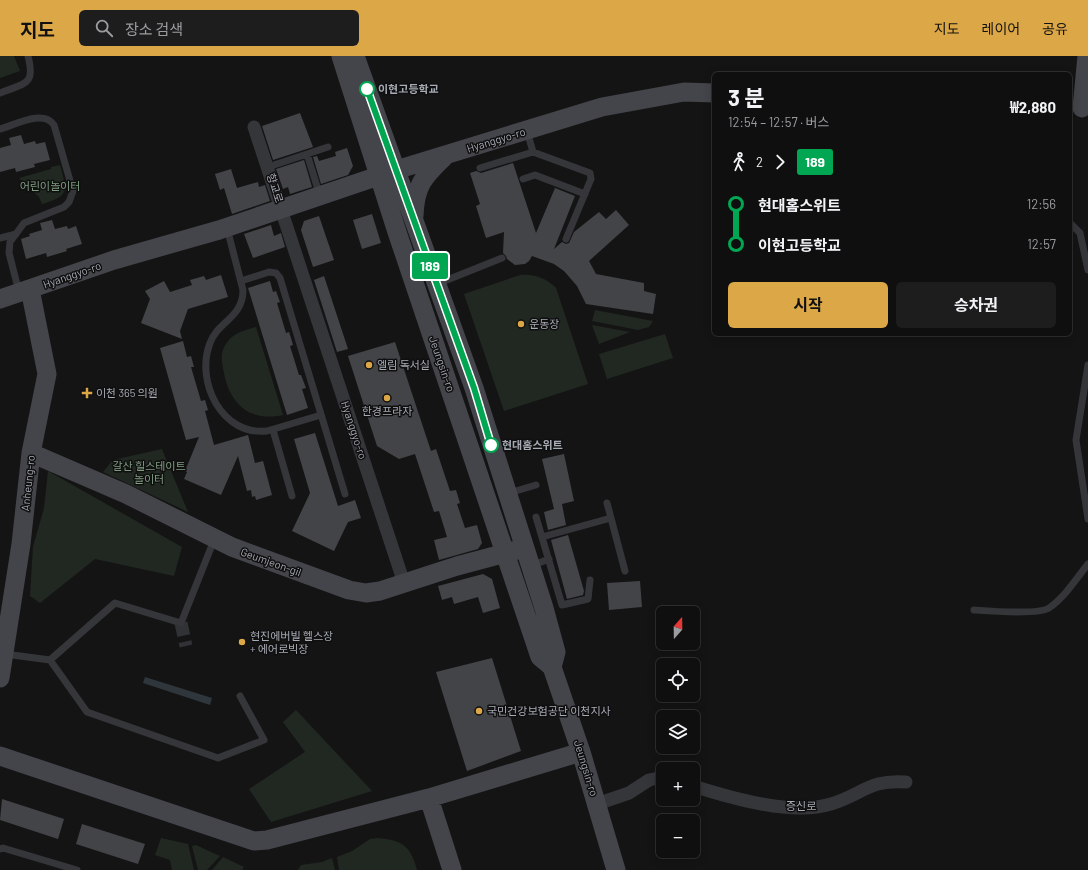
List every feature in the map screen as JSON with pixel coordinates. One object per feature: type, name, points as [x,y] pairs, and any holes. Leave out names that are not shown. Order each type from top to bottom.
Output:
[{"type":"street","name":"Jeungsin-ro","points":[[341,56],[369,143],[388,173],[413,219],[474,388],[530,566],[553,607],[556,652],[552,668]]},
{"type":"street","name":"Jeungsin-ro","points":[[355,56],[379,123],[397,232],[540,657],[552,668],[581,752],[614,868]]},
{"type":"street","points":[[1080,108],[1087,56]]},
{"type":"street","name":"Hyanggyo-ro","points":[[0,299],[114,260],[227,228],[388,173],[602,107],[684,92],[712,93]]},
{"type":"street","points":[[379,123],[396,146],[405,152],[422,156],[446,156]]},
{"type":"street","name":"향교로","points":[[254,127],[282,210]]},
{"type":"street","points":[[351,186],[363,162],[369,143]]},
{"type":"street","points":[[413,219],[414,201],[420,182],[446,156]]},
{"type":"street","name":"Hyanggyo-ro","points":[[282,210],[404,582]]},
{"type":"street","name":"Anheung-ro","points":[[0,678],[21,544],[31,453],[47,374],[25,291]]},
{"type":"street","name":"Geumjeon-gil","points":[[31,453],[126,494],[232,547],[349,590],[366,592],[380,591],[404,582],[524,548]]},
{"type":"street","points":[[0,756],[254,841],[267,840],[429,798],[581,752]]},
{"type":"street","points":[[597,804],[629,793],[650,780],[656,779]]},
{"type":"street","name":"증신로","points":[[700,788],[736,798],[797,808],[811,808],[832,804],[879,783],[889,781],[906,782]]},
{"type":"street","points":[[429,798],[452,870]]},
{"type":"lane","points":[[0,93],[26,82],[30,78],[32,70],[28,56]]},
{"type":"lane","points":[[0,129],[42,117],[52,121],[72,186],[72,197],[64,207],[24,223],[8,249],[25,291]]},
{"type":"lane","points":[[526,130],[533,152]]},
{"type":"lane","name":"향교로","points":[[268,167],[328,147]]},
{"type":"lane","points":[[480,168],[533,152],[590,173],[592,178],[566,239]]},
{"type":"lane","points":[[308,154],[320,196]]},
{"type":"lane","points":[[523,179],[535,175],[585,194]]},
{"type":"lane","points":[[1072,225],[1080,233],[1088,270]]},
{"type":"lane","points":[[227,228],[243,290],[241,304],[233,317],[217,331],[210,341],[207,349],[206,370],[215,403],[232,423],[249,431],[259,432],[273,430],[321,415]]},
{"type":"lane","points":[[0,238],[16,234]]},
{"type":"lane","points":[[437,284],[502,258]]},
{"type":"lane","points":[[241,281],[269,272],[279,275],[345,494]]},
{"type":"lane","points":[[1088,365],[1076,440],[1088,519]]},
{"type":"lane","points":[[273,430],[292,496]]},
{"type":"lane","points":[[506,493],[536,485]]},
{"type":"lane","points":[[607,503],[625,571]]},
{"type":"lane","points":[[536,517],[549,559],[553,607],[588,599],[590,580]]},
{"type":"lane","points":[[542,537],[611,518]]},
{"type":"lane","points":[[50,660],[115,603],[181,622],[214,539]]},
{"type":"lane","points":[[530,566],[549,559]]},
{"type":"lane","points":[[974,610],[1011,612],[1047,609],[1066,592],[1088,564]]},
{"type":"lane","points":[[4,654],[50,660],[87,712],[218,758],[264,740],[240,696]]},
{"type":"lane","points":[[0,849],[3,848],[78,870]]},
{"type":"green space","points":[[0,56],[14,56],[20,71],[0,78]]},
{"type":"green space","name":"어린이놀이터","points":[[60,165],[65,187],[64,191],[58,198],[42,204],[39,197],[19,178],[51,169],[51,167]]},
{"type":"green space","name":"운동장","points":[[520,275],[540,277],[556,288],[588,384],[504,411],[464,294]]},
{"type":"green space","points":[[595,310],[653,321],[649,327],[638,330],[592,321]]},
{"type":"green space","points":[[592,325],[630,332],[599,344]]},
{"type":"green space","points":[[256,327],[283,415],[260,416],[251,413],[236,402],[227,384],[222,360],[222,352],[225,345],[237,333]]},
{"type":"green space","points":[[665,334],[673,358],[607,379],[599,354]]},
{"type":"green space","name":"갈산 힐스테이트 놀이터","points":[[162,449],[188,512],[103,472],[113,460]]},
{"type":"green space","points":[[48,471],[182,547],[174,576],[95,559],[40,603],[30,596],[33,547],[44,508]]},
{"type":"green space","points":[[296,710],[372,791],[271,822],[249,789],[305,752],[283,722]]},
{"type":"green space","points":[[161,838],[188,844],[194,870],[172,870],[170,860],[155,855]]},
{"type":"green space","points":[[378,838],[393,840],[404,846],[412,855],[417,870],[339,870],[337,857],[352,851],[370,839]]},
{"type":"green space","points":[[196,845],[220,856],[207,870],[198,870],[192,846]]},
{"type":"green space","points":[[223,857],[244,867],[242,870],[212,870]]},
{"type":"green space","points":[[332,858],[335,870],[298,870],[301,865],[322,862]]},
{"type":"shaded area","points":[[145,677],[212,698],[210,705],[143,683]]},
{"type":"building","points":[[300,113],[313,147],[273,160],[262,126]]},
{"type":"building","points":[[21,135],[24,144],[35,141],[36,144],[45,142],[50,160],[34,164],[35,167],[16,172],[15,168],[0,172],[0,148],[11,145],[9,138]]},
{"type":"building","points":[[347,148],[353,166],[348,175],[321,184],[313,157],[317,156],[319,161],[336,156],[335,152]]},
{"type":"building","points":[[304,160],[312,187],[290,194],[288,187],[283,189],[276,169]]},
{"type":"building","points":[[513,163],[536,233],[555,188],[575,196],[554,249],[562,242],[566,244],[569,243],[574,232],[599,212],[606,219],[616,210],[629,225],[589,261],[596,274],[644,283],[644,291],[656,294],[653,314],[586,304],[577,286],[564,271],[554,264],[532,256],[525,264],[515,265],[507,259],[503,253],[504,232],[486,238],[476,206],[480,204],[470,173],[476,171],[481,173]]},
{"type":"building","points":[[231,169],[237,188],[258,182],[259,187],[265,185],[270,201],[232,214],[224,188],[220,190],[215,174]]},
{"type":"building","points":[[372,214],[381,243],[362,249],[353,220]]},
{"type":"building","points":[[319,216],[334,260],[313,267],[301,230],[304,221]]},
{"type":"building","points":[[52,220],[55,229],[67,226],[68,229],[76,226],[82,244],[66,249],[67,251],[47,257],[46,253],[26,259],[21,239],[30,236],[29,234],[42,230],[40,223]]},
{"type":"building","points":[[271,225],[274,236],[281,233],[285,247],[253,258],[244,234]]},
{"type":"building","points":[[221,275],[228,297],[188,309],[180,331],[182,339],[141,323],[150,299],[145,291],[164,281],[170,292],[192,285],[190,280],[204,276],[206,280]]},
{"type":"building","points":[[324,276],[348,349],[337,352],[314,280]]},
{"type":"building","points":[[270,281],[273,292],[276,291],[280,302],[277,303],[286,333],[289,332],[293,345],[290,346],[299,375],[301,375],[306,388],[302,389],[308,408],[287,415],[248,288]]},
{"type":"building","points":[[183,341],[187,357],[191,356],[194,367],[191,367],[201,401],[205,400],[208,410],[205,411],[214,445],[248,435],[255,463],[263,461],[272,495],[256,500],[255,496],[252,497],[251,490],[247,491],[238,456],[221,495],[184,479],[187,472],[185,471],[199,437],[186,440],[160,348]]},
{"type":"building","points":[[395,342],[431,451],[436,449],[450,491],[456,490],[460,503],[457,504],[465,528],[477,525],[482,543],[478,549],[439,560],[434,540],[447,537],[439,511],[434,512],[415,454],[399,459],[377,446],[348,356]]},
{"type":"building","points":[[315,433],[338,506],[355,500],[361,518],[348,522],[334,551],[292,531],[310,493],[294,439]]},
{"type":"building","points":[[564,454],[574,501],[562,504],[566,525],[548,530],[544,512],[554,509],[542,459]]},
{"type":"building","points":[[568,535],[584,591],[583,595],[567,599],[551,540]]},
{"type":"building","points":[[483,574],[492,579],[500,608],[483,613],[478,597],[454,604],[452,597],[442,600],[438,586]]},
{"type":"building","points":[[640,581],[642,607],[609,610],[607,583]]},
{"type":"building","name":"국민건강보험공단 이천지사","points":[[492,658],[521,751],[467,771],[436,672]]},
{"type":"building","points":[[2,799],[64,819],[58,839],[0,820]]},
{"type":"building","points":[[82,824],[145,844],[138,864],[76,844]]},
{"type":"tunnel","points":[[181,623],[186,646]]},
{"type":"bus line","name":"189","points":[[367,89],[474,388],[491,445]]},
{"type":"place","name":"이현고등학교","points":[[367,89]]},
{"type":"place","name":"운동장","points":[[521,324]]},
{"type":"place","name":"엘림 독서실","points":[[369,365]]},
{"type":"place","name":"이천 365 의원","points":[[87,393]]},
{"type":"place","name":"한경프라자","points":[[387,398]]},
{"type":"place","name":"현대홈스위트","points":[[491,445]]},
{"type":"place","name":"현진에버빌 헬스장 + 에어로빅장","points":[[242,642]]},
{"type":"place","name":"국민건강보험공단 이천지사","points":[[479,711]]}]
